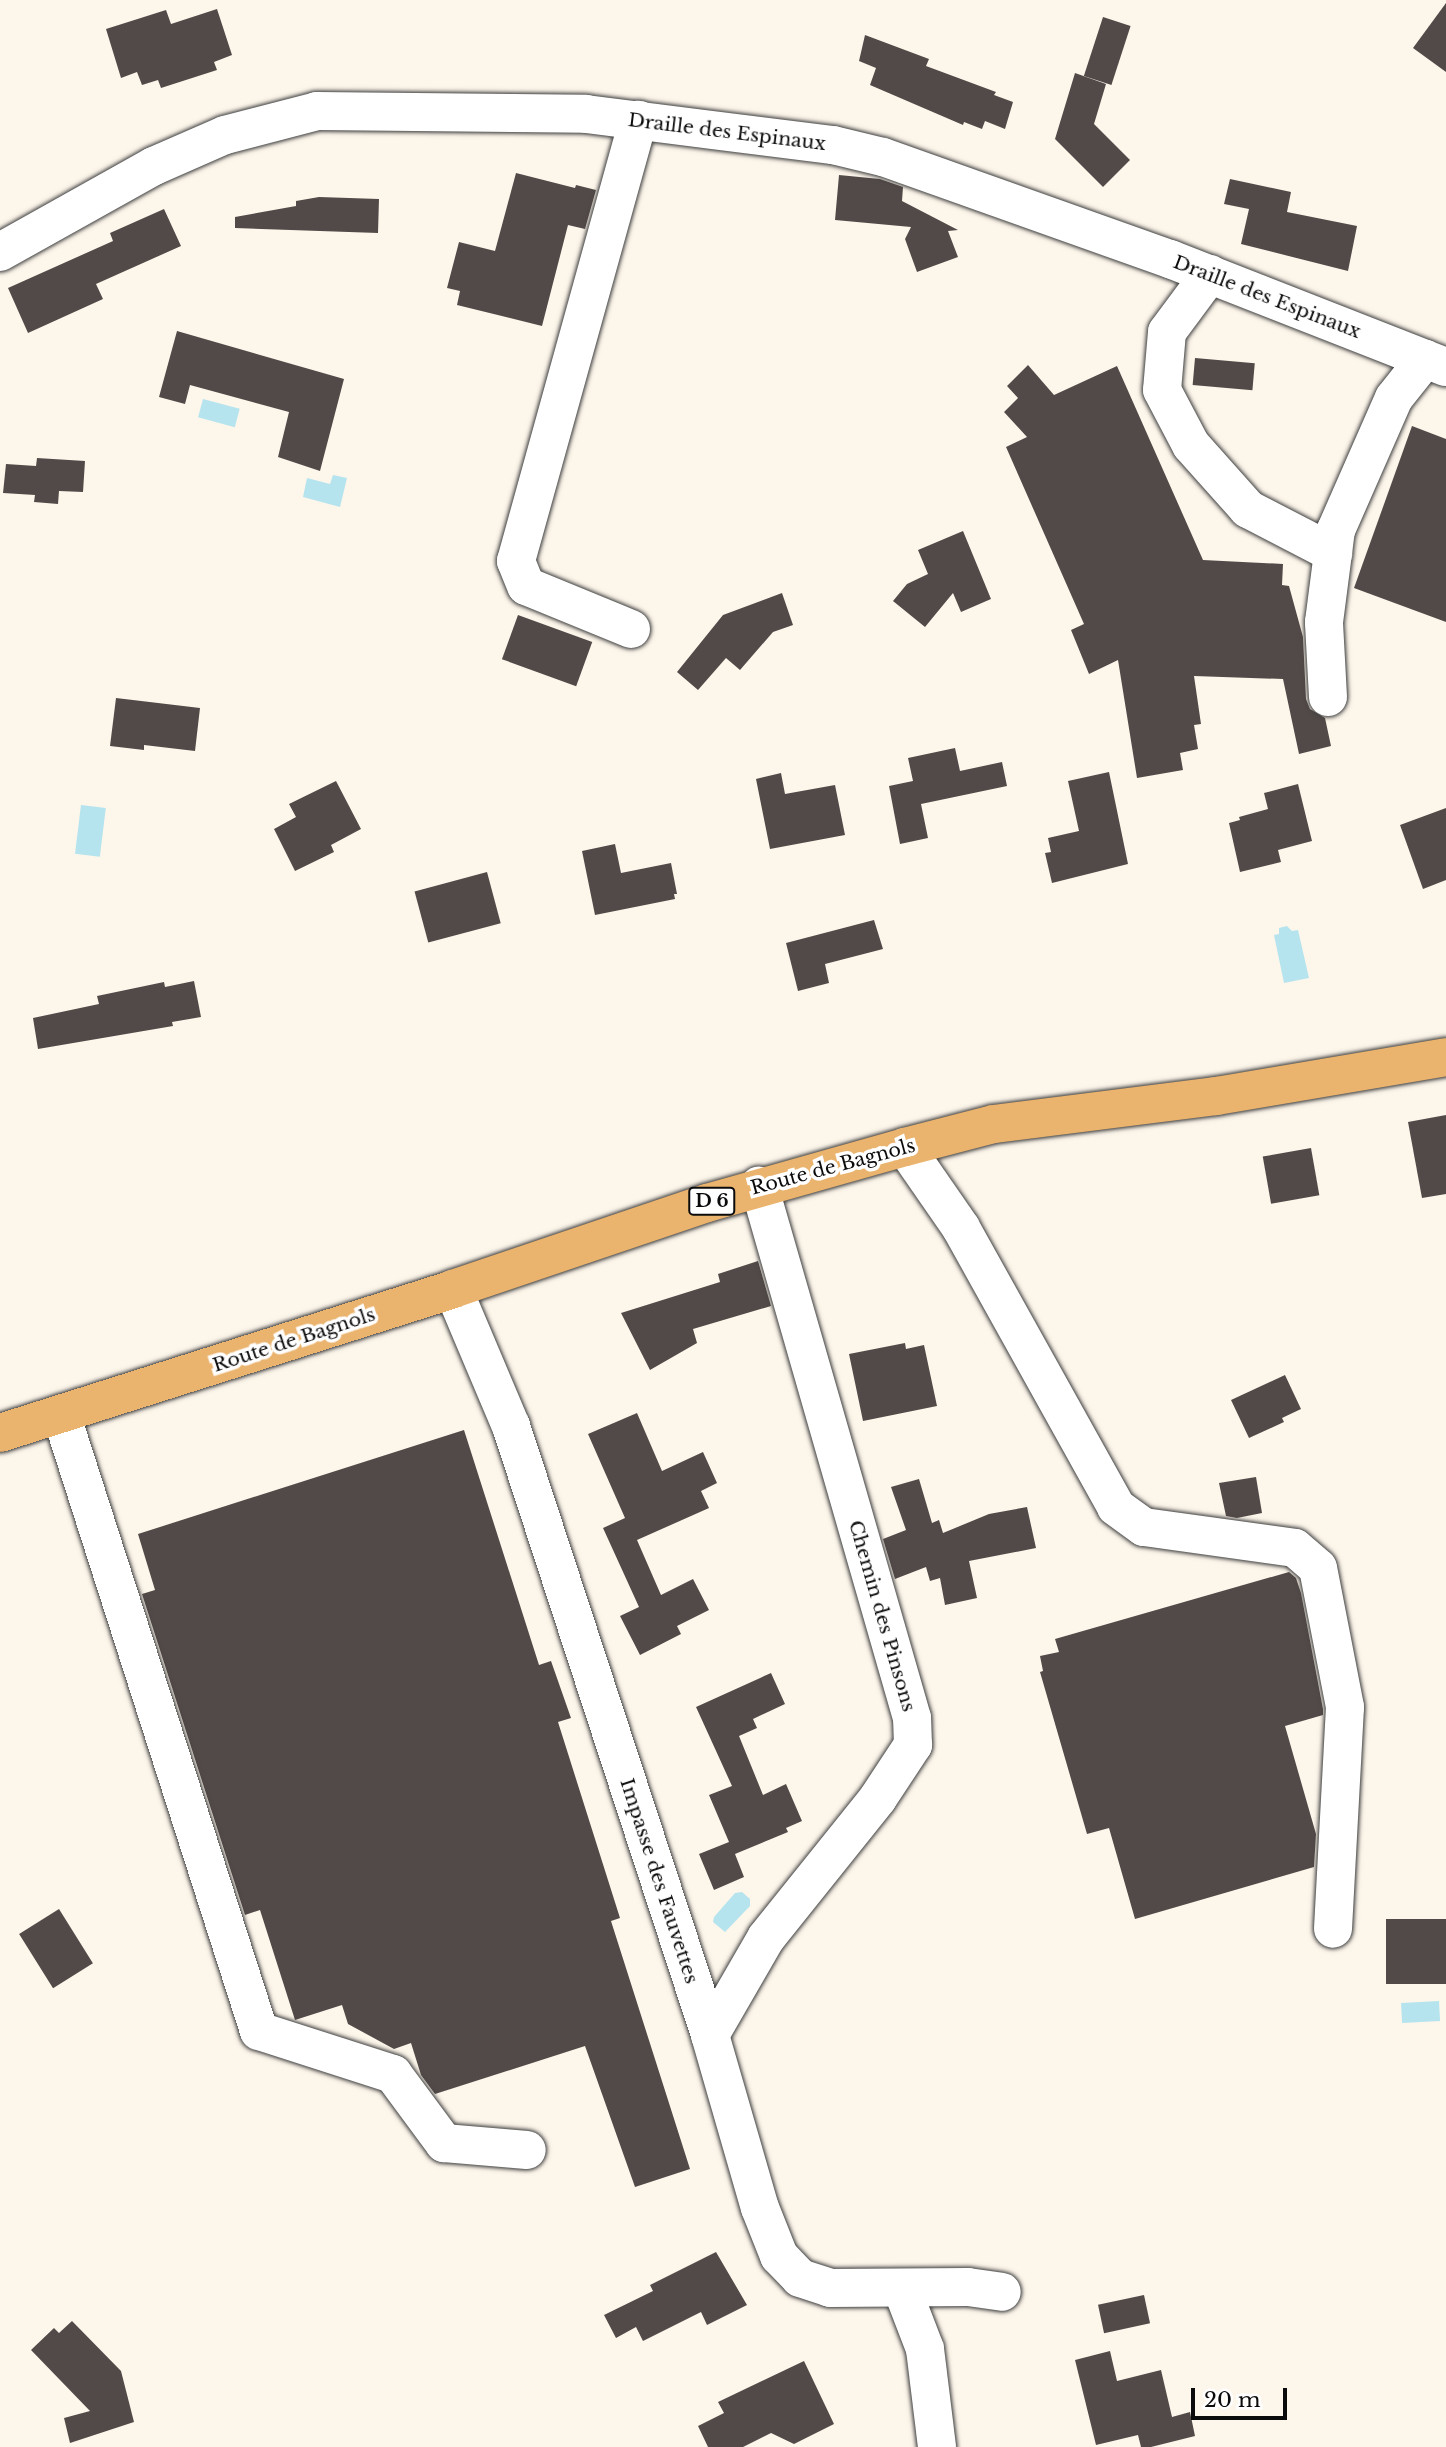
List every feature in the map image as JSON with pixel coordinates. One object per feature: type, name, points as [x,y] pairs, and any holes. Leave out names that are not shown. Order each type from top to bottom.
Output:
[{"type":"main road","name":"Route de Bagnols","points":[[0,1433],[453,1289],[759,1186],[905,1147],[994,1124],[1216,1096],[1446,1057]]},
{"type":"street","name":"Draille des Espinaux","points":[[0,252],[166,161],[225,135],[317,111],[586,114],[833,145],[883,157],[1210,274],[1436,363]]},
{"type":"street","points":[[631,629],[526,586],[516,561],[638,120]]},
{"type":"street","points":[[1210,274],[1167,332],[1162,390],[1191,445],[1248,509],[1333,553]]},
{"type":"street","points":[[1328,697],[1324,621],[1336,530],[1394,398],[1436,363]]},
{"type":"street","points":[[905,1147],[961,1228],[1116,1507],[1144,1527],[1295,1548],[1318,1568],[1345,1707],[1333,1929]]},
{"type":"street","name":"Chemin des Pinsons","points":[[710,2035],[766,1938],[878,1798],[913,1745],[912,1718],[759,1186]]},
{"type":"street","name":"Impasse des Fauvettes","points":[[453,1289],[511,1426],[710,2035],[760,2208],[779,2256],[800,2278],[830,2288],[968,2287],[1002,2292]]},
{"type":"street","points":[[61,1414],[260,2031],[393,2074],[444,2143],[527,2150]]},
{"type":"street","points":[[902,2289],[925,2349],[935,2447]]},
{"type":"water","points":[[203,399],[240,409],[235,427],[198,417]]},
{"type":"water","points":[[333,475],[347,478],[340,507],[303,497],[307,478],[330,484]]},
{"type":"water","points":[[81,805],[106,808],[100,857],[75,854]]},
{"type":"water","points":[[1287,926],[1292,931],[1298,930],[1309,978],[1284,983],[1274,935],[1279,934],[1279,928]]},
{"type":"water","points":[[742,1892],[750,1899],[750,1906],[725,1932],[713,1922],[714,1917],[735,1893]]},
{"type":"water","points":[[1439,2001],[1440,2021],[1402,2023],[1401,2003]]},
{"type":"building","points":[[1446,3],[1446,72],[1413,48]]},
{"type":"building","points":[[217,9],[232,55],[214,62],[217,70],[161,88],[158,80],[142,85],[137,72],[121,78],[106,29],[166,10],[171,24]]},
{"type":"building","points":[[1103,17],[1131,26],[1111,85],[1084,76]]},
{"type":"building","points":[[865,35],[929,59],[926,66],[996,92],[994,95],[1013,102],[1005,129],[985,121],[982,129],[964,122],[963,125],[870,85],[876,68],[859,61]]},
{"type":"building","points":[[1075,73],[1106,84],[1094,124],[1130,160],[1103,187],[1055,139]]},
{"type":"building","points":[[516,173],[575,188],[576,185],[596,190],[585,229],[568,225],[542,326],[457,305],[460,291],[447,288],[459,242],[495,251]]},
{"type":"building","points":[[839,175],[880,179],[903,187],[902,201],[958,230],[948,231],[958,257],[917,272],[905,239],[911,227],[835,220]]},
{"type":"building","points":[[1230,179],[1291,192],[1287,212],[1357,226],[1348,271],[1241,244],[1249,209],[1224,204]]},
{"type":"building","points":[[319,197],[379,199],[378,233],[235,228],[235,217],[296,206],[296,201]]},
{"type":"building","points":[[164,209],[181,246],[96,284],[103,299],[28,333],[8,288],[113,241],[110,233]]},
{"type":"building","points":[[177,331],[344,379],[320,471],[278,457],[289,412],[190,385],[185,404],[159,397]]},
{"type":"building","points":[[1195,358],[1255,363],[1252,390],[1193,385]]},
{"type":"building","points":[[1028,365],[1054,395],[1117,366],[1203,560],[1283,564],[1282,585],[1289,586],[1303,637],[1306,699],[1310,709],[1325,718],[1331,746],[1299,754],[1283,679],[1194,676],[1201,724],[1194,725],[1198,749],[1180,753],[1183,770],[1137,778],[1118,660],[1089,674],[1071,630],[1084,624],[1006,447],[1027,437],[1004,412],[1018,398],[1007,386]]},
{"type":"building","points":[[1412,426],[1446,439],[1446,622],[1354,588]]},
{"type":"building","points":[[37,458],[85,461],[83,492],[59,491],[58,504],[34,502],[35,495],[3,493],[6,464],[36,466]]},
{"type":"building","points":[[963,531],[991,599],[961,612],[953,593],[925,627],[893,601],[907,584],[928,574],[918,550]]},
{"type":"building","points":[[782,593],[793,625],[773,632],[740,670],[726,658],[698,690],[677,672],[723,615]]},
{"type":"building","points":[[518,615],[592,642],[576,686],[502,659]]},
{"type":"building","points":[[116,698],[200,708],[195,751],[144,745],[144,750],[110,746]]},
{"type":"building","points":[[955,748],[960,771],[1002,762],[1007,786],[921,804],[928,838],[900,844],[889,786],[913,781],[908,758]]},
{"type":"building","points":[[1109,772],[1128,864],[1052,883],[1045,853],[1051,852],[1048,838],[1079,831],[1068,781]]},
{"type":"building","points":[[781,773],[785,794],[835,785],[845,835],[770,849],[756,779]]},
{"type":"building","points":[[336,781],[361,829],[331,845],[334,852],[295,871],[274,829],[296,817],[289,804]]},
{"type":"building","points":[[1298,784],[1312,841],[1278,850],[1281,862],[1240,872],[1229,823],[1240,820],[1239,817],[1268,809],[1264,793]]},
{"type":"building","points":[[1446,808],[1446,880],[1423,889],[1400,825]]},
{"type":"building","points":[[615,844],[621,873],[671,863],[677,894],[674,894],[675,899],[595,915],[582,851]]},
{"type":"building","points":[[487,872],[501,923],[428,943],[415,891]]},
{"type":"building","points":[[874,920],[883,949],[825,964],[829,983],[798,991],[786,943]]},
{"type":"building","points":[[194,981],[201,1017],[172,1022],[173,1026],[38,1049],[33,1018],[99,1004],[97,996],[164,982],[165,987]]},
{"type":"building","points":[[1446,1115],[1446,1194],[1422,1198],[1408,1122]]},
{"type":"building","points":[[1311,1148],[1319,1195],[1271,1204],[1263,1157]]},
{"type":"building","points":[[758,1261],[771,1306],[693,1329],[697,1343],[650,1370],[621,1313],[720,1282],[718,1274]]},
{"type":"building","points":[[905,1343],[906,1349],[924,1345],[937,1406],[863,1421],[849,1354]]},
{"type":"building","points":[[1285,1375],[1301,1409],[1282,1418],[1284,1422],[1249,1438],[1231,1400]]},
{"type":"building","points":[[637,1413],[662,1471],[703,1452],[717,1483],[701,1491],[709,1508],[637,1540],[661,1595],[693,1579],[709,1610],[677,1626],[681,1634],[640,1655],[620,1616],[639,1607],[603,1528],[625,1518],[588,1434]]},
{"type":"building","points":[[464,1430],[539,1665],[551,1661],[571,1718],[558,1722],[620,1918],[611,1921],[690,2169],[635,2187],[585,2046],[435,2094],[421,2075],[411,2043],[394,2049],[348,2024],[342,2005],[295,2020],[260,1910],[245,1915],[142,1594],[155,1590],[138,1534]]},
{"type":"building","points":[[1256,1477],[1262,1513],[1237,1518],[1226,1516],[1219,1483]]},
{"type":"building","points":[[919,1479],[932,1523],[939,1520],[943,1533],[989,1514],[1027,1507],[1036,1548],[969,1561],[977,1598],[945,1605],[940,1578],[930,1581],[926,1567],[895,1579],[883,1539],[906,1530],[891,1487]]},
{"type":"building","points":[[1289,1572],[1296,1578],[1301,1593],[1323,1709],[1323,1715],[1285,1726],[1316,1834],[1314,1867],[1135,1919],[1109,1828],[1087,1834],[1040,1672],[1043,1671],[1040,1656],[1059,1652],[1055,1639]]},
{"type":"building","points":[[771,1673],[785,1704],[753,1719],[757,1728],[739,1736],[763,1795],[786,1784],[802,1821],[786,1828],[788,1832],[735,1854],[744,1877],[714,1890],[699,1854],[729,1842],[709,1795],[732,1786],[696,1707]]},
{"type":"building","points":[[59,1909],[93,1963],[53,1988],[19,1934]]},
{"type":"building","points":[[1386,1919],[1446,1919],[1446,1984],[1386,1984]]},
{"type":"building","points":[[716,2252],[747,2305],[707,2325],[701,2312],[643,2341],[636,2327],[616,2338],[604,2315],[653,2291],[650,2285]]},
{"type":"building","points":[[1144,2295],[1150,2323],[1104,2333],[1098,2305]]},
{"type":"building","points":[[72,2321],[121,2371],[134,2422],[70,2443],[64,2418],[90,2411],[31,2350],[54,2328],[59,2333]]},
{"type":"building","points":[[1110,2351],[1117,2381],[1161,2370],[1172,2417],[1190,2412],[1195,2436],[1151,2447],[1141,2447],[1138,2435],[1096,2445],[1075,2360]]},
{"type":"building","points":[[804,2361],[834,2424],[794,2444],[771,2433],[743,2447],[708,2447],[698,2426],[724,2413],[718,2402]]}]
